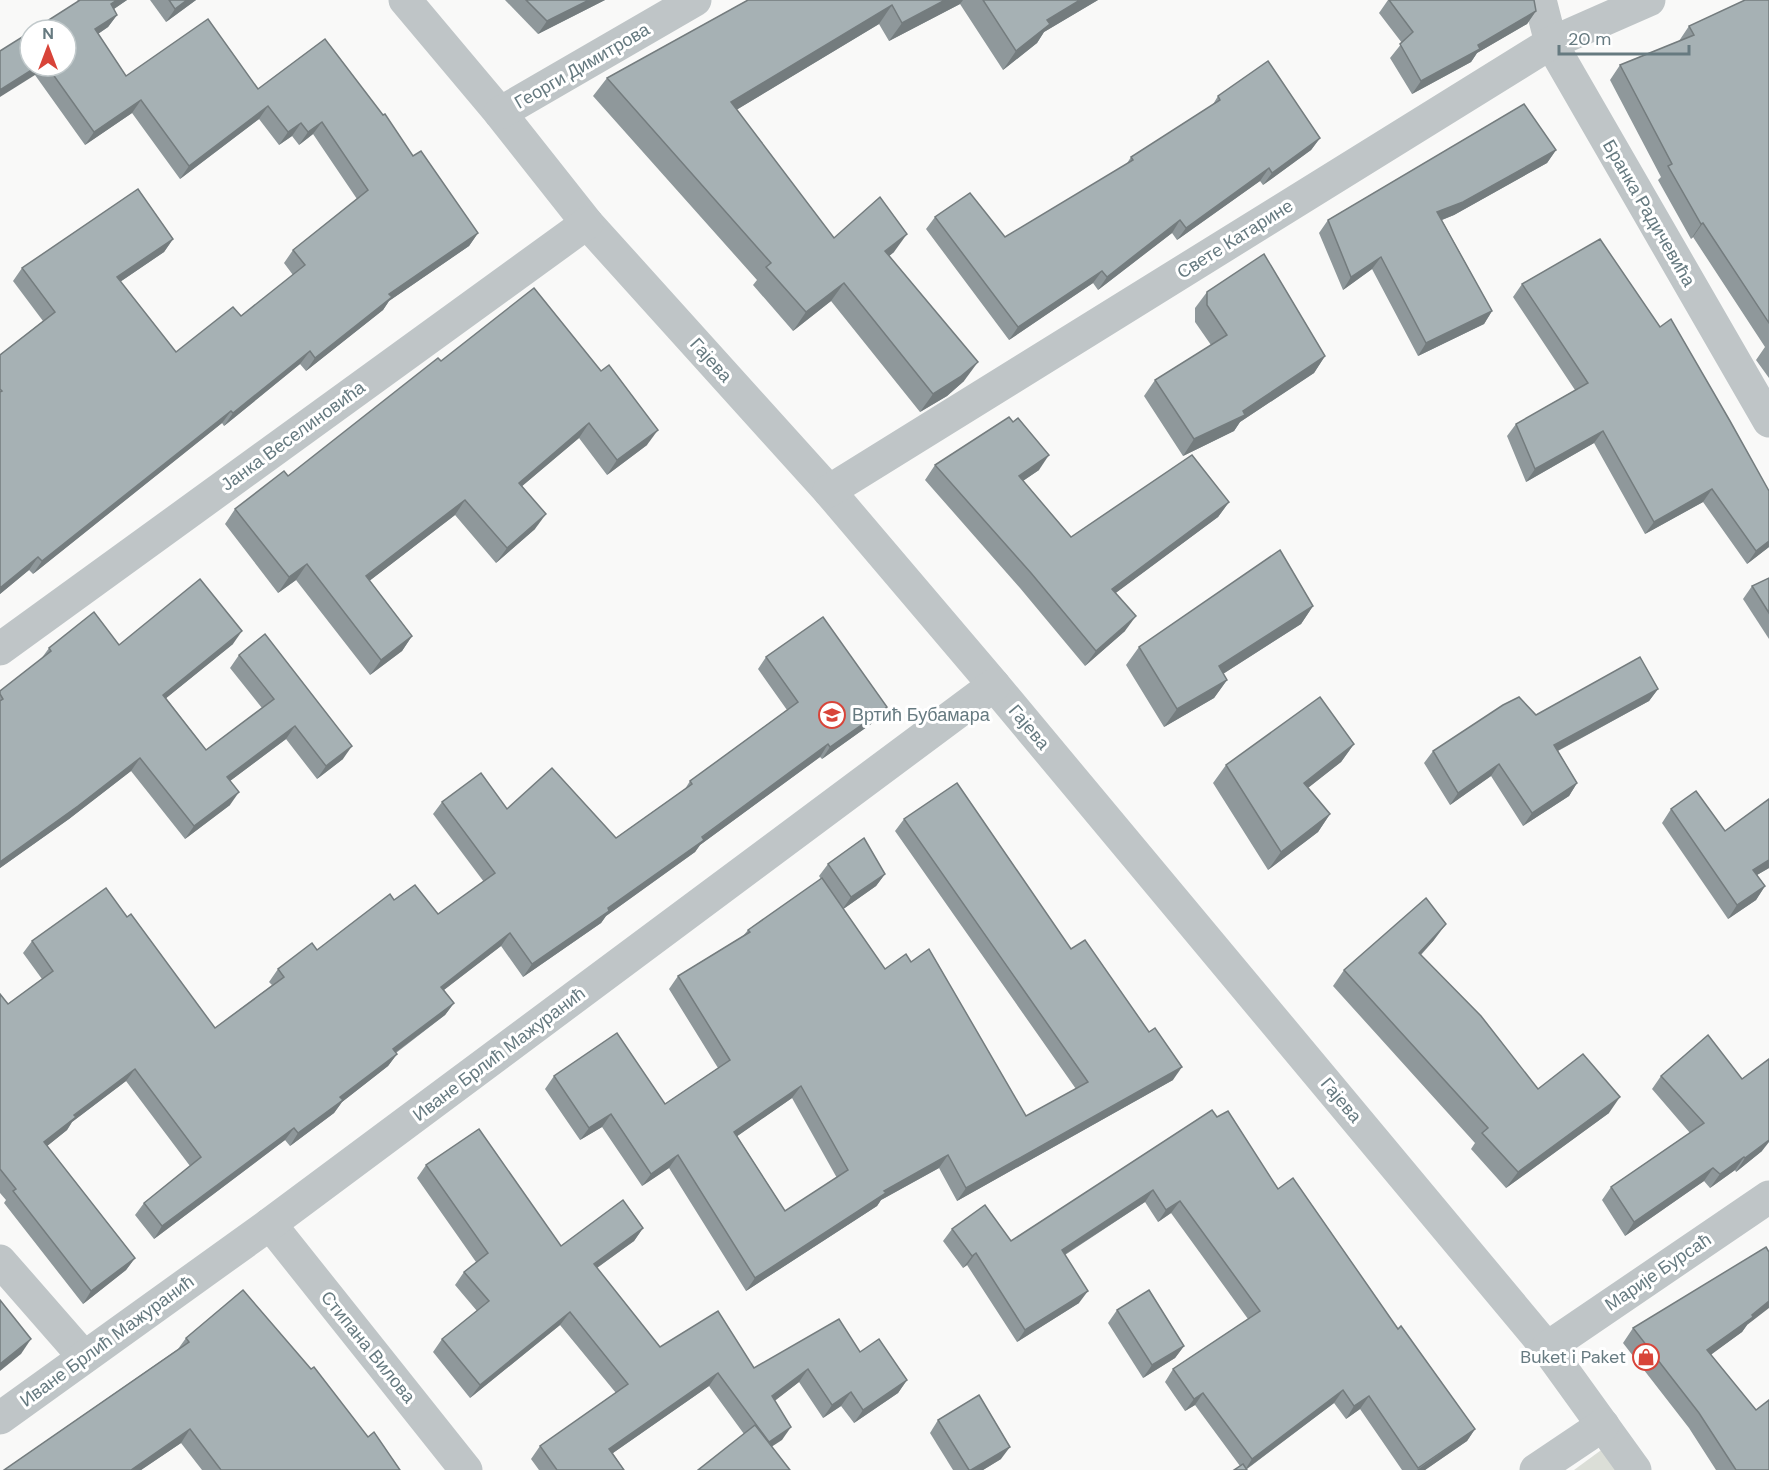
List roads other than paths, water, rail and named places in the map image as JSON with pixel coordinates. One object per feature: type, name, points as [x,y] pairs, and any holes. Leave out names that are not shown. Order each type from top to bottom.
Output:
[{"type":"street","name":"Гајева","points":[[405,0],[500,113],[587,223],[829,491],[994,685],[1547,1348],[1635,1470]]},
{"type":"street","name":"Георги Димитрова","points":[[500,113],[695,0]]},
{"type":"street","name":"Бранка Радичевића","points":[[1540,0],[1551,43],[1769,421]]},
{"type":"street","name":"Свете Катарине","points":[[829,491],[1551,43],[1648,0]]},
{"type":"street","name":"Јанка Веселиновића","points":[[0,649],[587,223]]},
{"type":"street","name":"Иване Брлић Мажуранић","points":[[0,1418],[270,1224],[994,685]]},
{"type":"street","name":"Марије Бурсаћ","points":[[1547,1348],[1769,1197]]},
{"type":"street","name":"Стипана Вилова","points":[[270,1224],[466,1470]]},
{"type":"street","points":[[0,1261],[84,1358]]},
{"type":"street","points":[[1536,1470],[1603,1425]]},
{"type":"place","name":"Вртић Бубамара","points":[[832,715]]},
{"type":"place","name":"Buket i Paket","points":[[1646,1357]]}]
